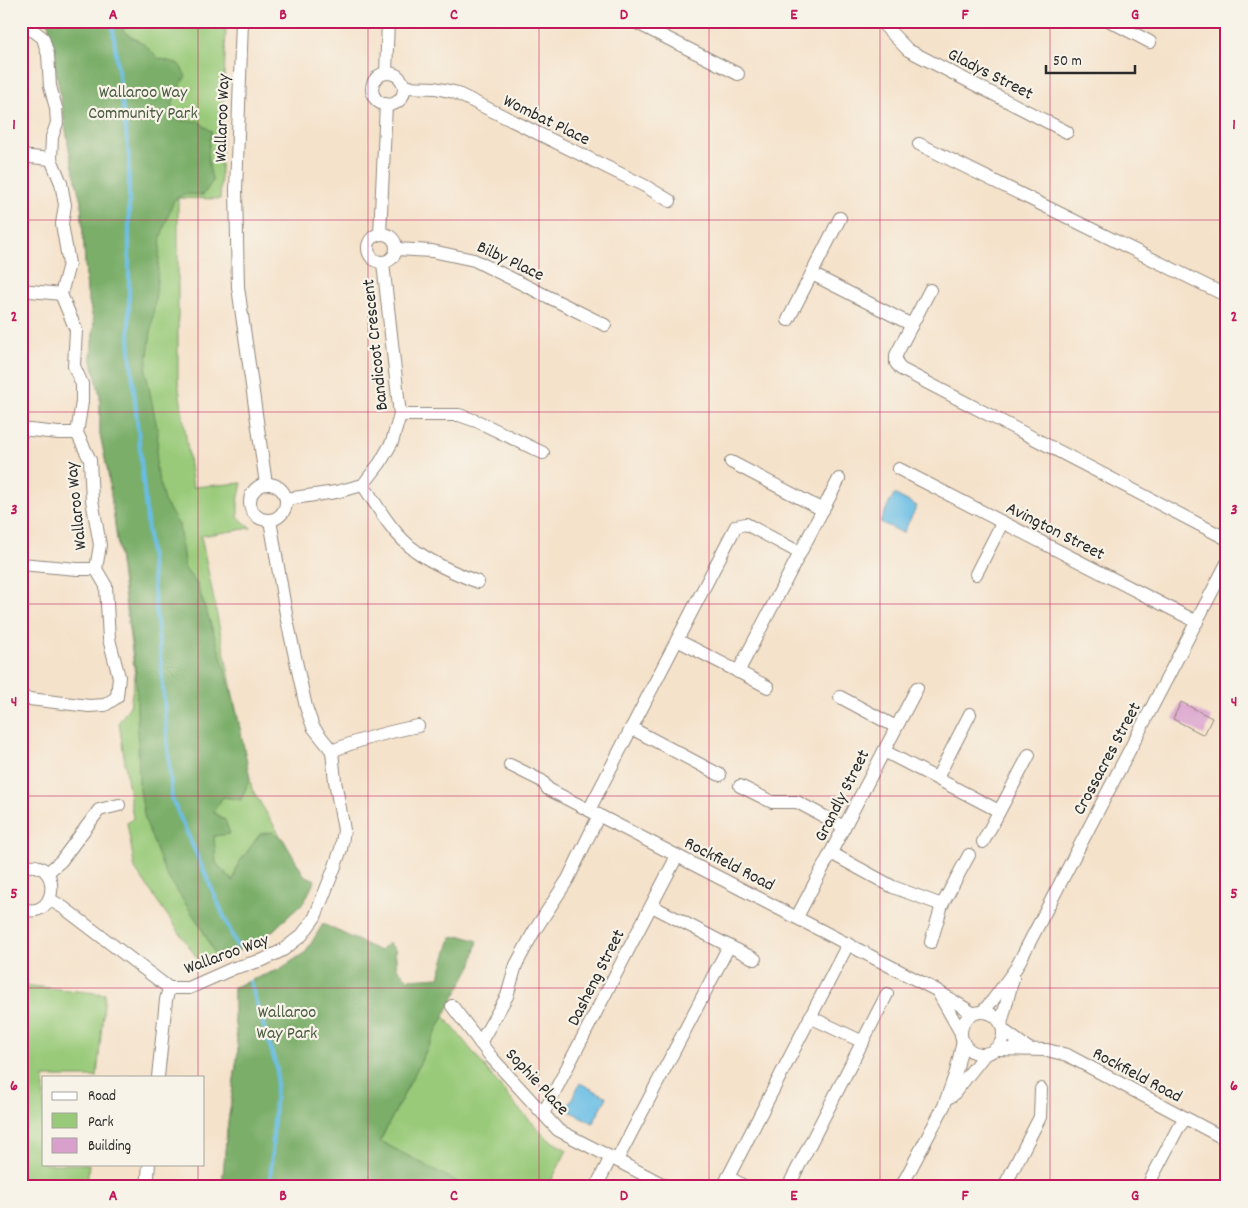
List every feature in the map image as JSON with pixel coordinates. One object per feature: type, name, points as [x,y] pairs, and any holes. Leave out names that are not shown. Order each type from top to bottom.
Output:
[{"type":"street","name":"Wallaroo Way","points":[[242,21],[236,190],[238,287],[266,484]]},
{"type":"street","points":[[386,73],[388,21]]},
{"type":"street","points":[[633,21],[738,74]]},
{"type":"street","name":"Gladys Street","points":[[880,21],[908,50],[1067,132]]},
{"type":"street","points":[[1110,21],[1150,42]]},
{"type":"street","points":[[21,27],[34,31],[43,38],[48,55],[50,86],[56,108],[57,124],[52,137],[51,159],[61,183],[65,205],[62,224],[69,264],[60,294],[76,330],[74,366],[82,384],[82,402],[77,433],[21,429]]},
{"type":"street","points":[[386,73],[399,77],[404,87],[399,100],[391,104],[376,100],[372,90],[375,79],[386,73]]},
{"type":"street","name":"Wombat Place","points":[[404,87],[435,88],[454,92],[645,186],[670,201]]},
{"type":"street","points":[[380,234],[386,104]]},
{"type":"street","points":[[919,144],[1227,296]]},
{"type":"street","points":[[21,156],[51,159]]},
{"type":"street","points":[[788,320],[840,218]]},
{"type":"street","points":[[380,234],[384,234],[392,240],[396,249],[393,256],[383,262],[370,257],[367,248],[371,239],[380,234]]},
{"type":"street","name":"Bilby Place","points":[[396,249],[438,252],[474,260],[605,325]]},
{"type":"street","name":"Bandicoot Crescent","points":[[363,485],[380,463],[392,442],[400,415],[383,262]]},
{"type":"street","points":[[812,274],[912,325]]},
{"type":"street","points":[[21,290],[60,294]]},
{"type":"street","points":[[930,290],[896,355],[896,363],[901,369],[1227,539]]},
{"type":"street","points":[[400,415],[459,415],[479,422],[543,453]]},
{"type":"street","name":"Wallaroo Way","points":[[21,698],[89,706],[105,705],[117,697],[119,677],[109,639],[106,586],[96,569],[100,545],[92,500],[90,460],[77,433]]},
{"type":"street","points":[[732,462],[823,510]]},
{"type":"street","name":"Avington Street","points":[[899,469],[1197,622]]},
{"type":"street","points":[[738,672],[839,479]]},
{"type":"street","points":[[266,484],[277,486],[284,494],[286,500],[284,511],[270,520],[258,516],[254,512],[251,500],[256,490],[266,484]]},
{"type":"street","points":[[286,500],[336,492],[363,485],[396,532],[415,551],[444,568],[478,582]]},
{"type":"street","points":[[270,520],[287,620],[306,707],[313,727],[332,751],[357,740],[418,726]]},
{"type":"street","points":[[976,574],[1002,523]]},
{"type":"street","points":[[480,1043],[507,996],[516,966],[533,933],[568,879],[631,728],[736,526],[746,524],[800,553]]},
{"type":"street","name":"Crossacres Street","points":[[978,1013],[993,1000],[1016,968],[1227,563]]},
{"type":"street","points":[[21,564],[96,569]]},
{"type":"street","points":[[677,640],[768,687]]},
{"type":"street","name":"Grandly Street","points":[[797,918],[917,688]]},
{"type":"street","points":[[840,697],[896,727]]},
{"type":"street","points":[[937,778],[970,714]]},
{"type":"street","points":[[631,728],[720,776]]},
{"type":"street","name":"Wallaroo Way","points":[[49,899],[64,908],[169,988],[189,988],[234,968],[263,960],[283,950],[302,935],[315,916],[341,849],[344,830],[335,781],[332,751]]},
{"type":"street","points":[[884,751],[999,811]]},
{"type":"street","points":[[983,842],[1029,755]]},
{"type":"street","name":"Rockfield Road","points":[[510,765],[542,781],[548,789],[978,1013]]},
{"type":"street","points":[[740,786],[772,802],[796,802],[844,827]]},
{"type":"street","points":[[47,873],[61,861],[99,810],[119,805]]},
{"type":"street","points":[[831,853],[892,887],[942,905]]},
{"type":"street","points":[[931,942],[942,905],[968,855]]},
{"type":"street","name":"Dasheng Street","points":[[543,1114],[678,856]]},
{"type":"street","points":[[21,868],[35,866],[47,873],[52,886],[49,899],[42,907],[34,910],[21,908]]},
{"type":"street","points":[[652,906],[755,959]]},
{"type":"street","points":[[746,1187],[726,1182],[848,944]]},
{"type":"street","points":[[596,1187],[614,1159],[730,946]]},
{"type":"street","name":"Crossacres Street","points":[[1002,1027],[1016,968]]},
{"type":"street","points":[[158,1076],[166,1000],[169,988]]},
{"type":"street","points":[[936,990],[967,1047],[972,1052],[990,1052]]},
{"type":"street","points":[[788,1187],[887,994]]},
{"type":"street","name":"Sophie Place","points":[[452,1006],[492,1058],[558,1130],[668,1187]]},
{"type":"street","points":[[902,1187],[944,1106],[956,1072],[965,1022],[978,1013],[992,1015],[1002,1027],[1003,1037],[944,1106]]},
{"type":"street","points":[[810,1017],[863,1042]]},
{"type":"street","name":"Rockfield Road","points":[[1002,1027],[1029,1049]]},
{"type":"street","name":"Rockfield Road","points":[[990,1052],[1029,1049],[1047,1050],[1067,1056],[1227,1140]]},
{"type":"street","points":[[1004,1187],[1040,1117],[1041,1090]]},
{"type":"street","points":[[1147,1187],[1178,1128],[1185,1119]]},
{"type":"street","points":[[147,1187],[149,1166]]},
{"type":"green space","name":"Wallaroo Way Community Park","points":[[48,21],[186,21],[186,27],[226,28],[220,199],[178,198],[178,380],[193,487],[242,483],[238,501],[238,517],[251,528],[201,536],[252,789],[304,875],[315,880],[304,902],[259,943],[202,965],[135,869],[127,823],[133,819],[119,722],[130,706],[135,675],[108,473],[100,434],[100,395],[91,357],[94,323],[87,292],[81,202],[70,154]]},
{"type":"green space","name":"Wallaroo Way Community Park","points":[[48,21],[120,21],[124,32],[145,45],[158,58],[179,64],[186,76],[175,94],[170,115],[182,121],[198,121],[212,132],[208,156],[213,181],[203,195],[184,194],[174,200],[161,236],[146,372],[158,433],[156,467],[164,501],[179,525],[185,569],[197,584],[221,655],[237,713],[250,778],[241,800],[223,797],[213,812],[225,820],[230,834],[214,836],[216,863],[233,881],[238,864],[260,834],[272,832],[283,839],[304,875],[315,880],[304,902],[259,943],[215,955],[201,927],[165,873],[145,820],[139,784],[136,675],[108,473],[100,434],[100,395],[91,357],[94,323],[87,292],[81,202],[70,154]]},
{"type":"green space","points":[[323,924],[380,1141],[444,1016],[517,1107],[548,1139],[567,1150],[548,1187],[222,1187],[227,1130],[238,1051],[234,1015],[234,987],[280,969],[306,952]]},
{"type":"green space","name":"Wallaroo Way Park","points":[[323,924],[380,951],[388,943],[395,949],[397,968],[408,979],[439,977],[451,938],[462,936],[478,941],[472,964],[380,1141],[467,1187],[222,1187],[227,1130],[238,1051],[234,1015],[234,987],[280,969],[306,952]]},
{"type":"green space","points":[[21,985],[105,994],[97,1076],[42,1076],[42,1166],[89,1166],[87,1187],[21,1187]]},
{"type":"water","points":[[894,494],[917,506],[903,533],[880,522]]},
{"type":"water","points":[[580,1083],[607,1097],[593,1123],[571,1112],[568,1107]]},
{"type":"building","points":[[1181,702],[1212,718],[1204,735],[1173,719]]},
{"type":"waterway","points":[[112,21],[129,157],[129,340],[161,662],[172,799],[237,946]]},
{"type":"waterway","points":[[250,982],[277,1069],[270,1187]]}]
